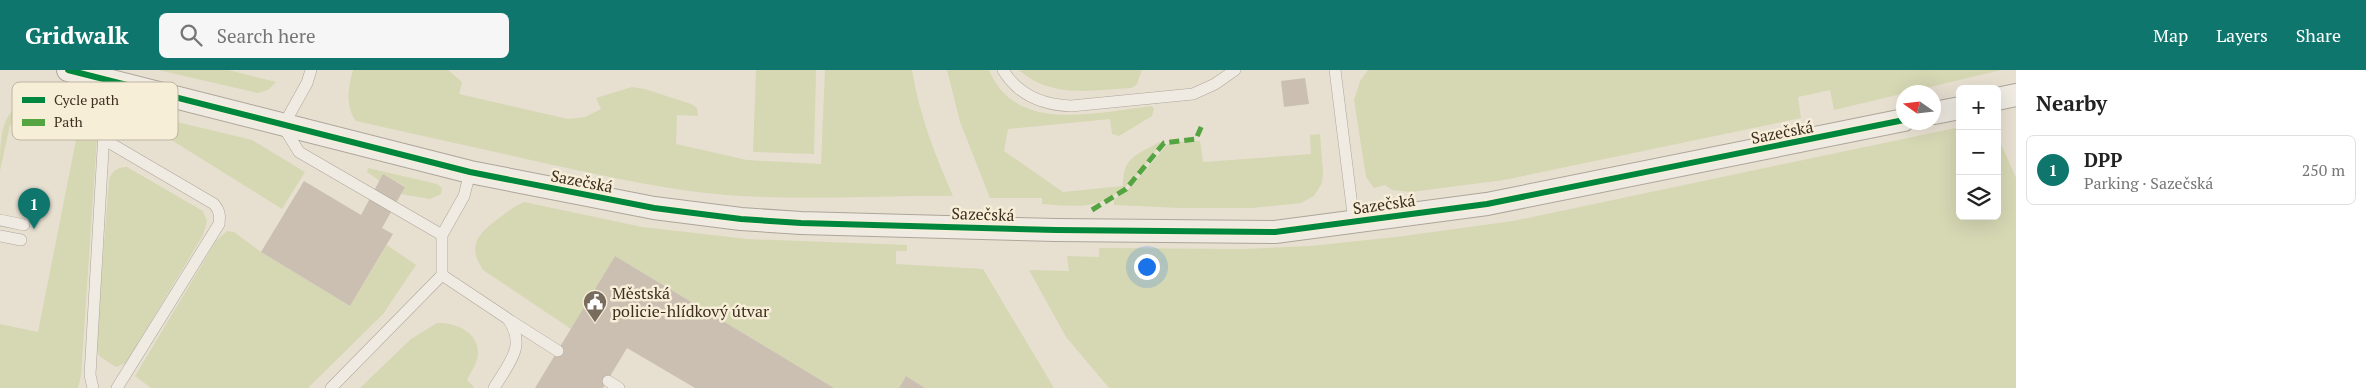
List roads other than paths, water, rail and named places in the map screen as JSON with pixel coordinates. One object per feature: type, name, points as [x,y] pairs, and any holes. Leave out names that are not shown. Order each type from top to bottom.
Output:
[{"type":"street","name":"Sazečská","points":[[68,70],[115,82]]},
{"type":"street","points":[[2001,98],[2016,95]]},
{"type":"street","name":"Sazečská","points":[[178,99],[470,172],[654,208],[742,219],[1056,230],[1275,232],[1354,222],[1487,204],[1896,122]]},
{"type":"street","points":[[1941,112],[1956,109]]},
{"type":"lane","points":[[311,70],[307,83],[283,126],[300,152],[442,234]]},
{"type":"lane","points":[[1003,70],[1018,88],[1034,100],[1052,105],[1071,106],[1193,94],[1215,84],[1235,70]]},
{"type":"lane","points":[[1336,70],[1354,222]]},
{"type":"lane","points":[[93,388],[90,375],[103,140]]},
{"type":"lane","points":[[105,140],[214,204],[219,209],[220,217],[219,224],[117,388]]},
{"type":"lane","points":[[331,388],[442,274],[442,234],[464,196],[470,172]]},
{"type":"lane","points":[[0,220],[24,225]]},
{"type":"lane","points":[[0,236],[21,240]]},
{"type":"lane","points":[[442,274],[558,350]]},
{"type":"lane","points":[[494,388],[514,354],[517,345],[517,336],[508,319]]},
{"type":"lane","points":[[608,381],[619,388]]},
{"type":"place","name":"DPP","points":[[34,229]]},
{"type":"place","name":"Městská policie-hlídkový útvar","points":[[595,323]]}]
